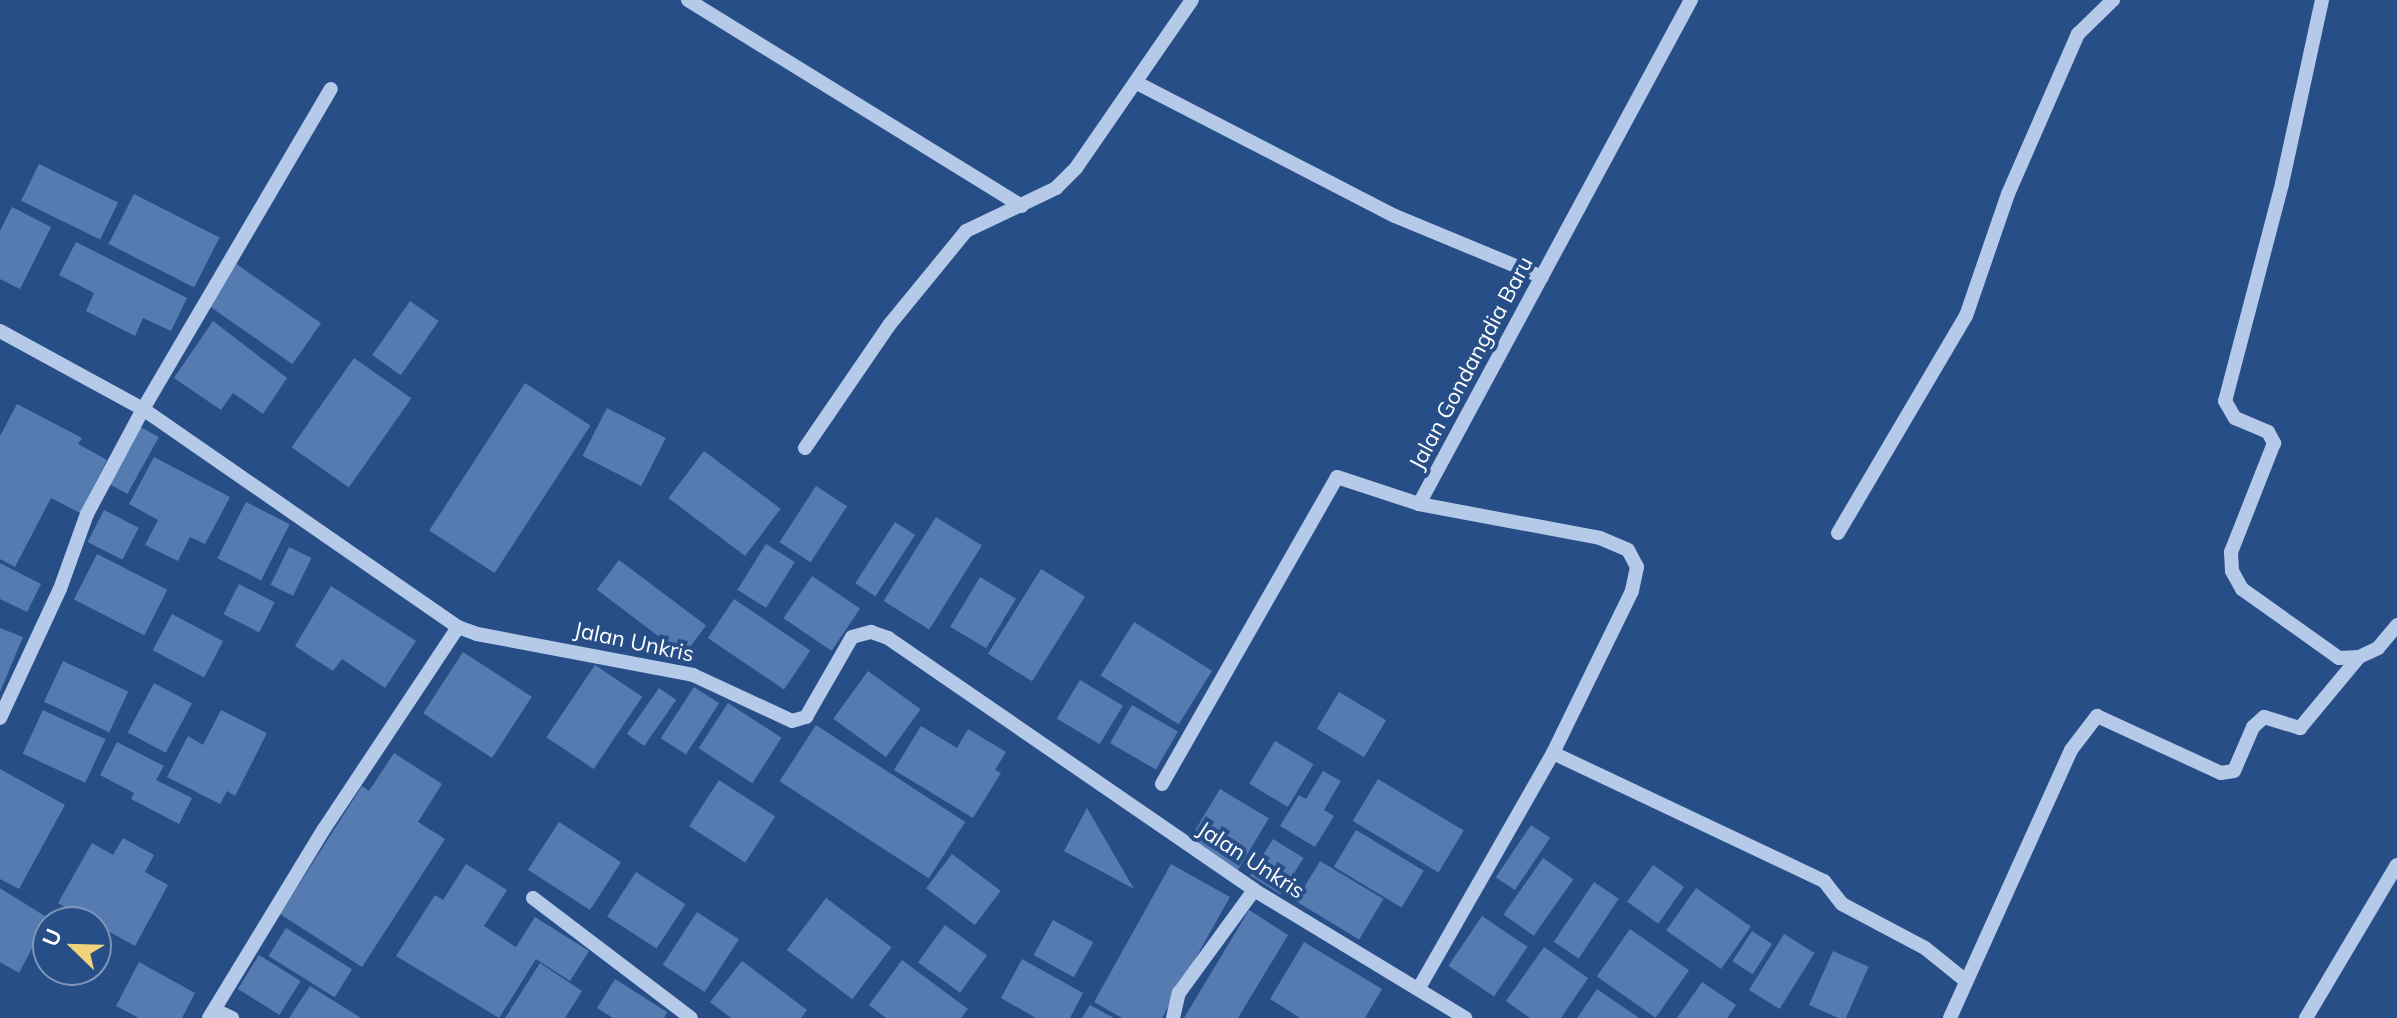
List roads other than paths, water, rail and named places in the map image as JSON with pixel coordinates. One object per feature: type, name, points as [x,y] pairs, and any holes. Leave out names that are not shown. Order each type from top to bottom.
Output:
[{"type":"street","points":[[688,0],[1021,206]]},
{"type":"street","points":[[805,448],[890,324],[951,247],[990,217],[1056,188],[1076,168],[1192,0]]},
{"type":"street","name":"Jalan Gondangdia Baru","points":[[1419,988],[1553,753],[1632,591],[1637,567],[1628,550],[1600,538],[1419,504],[1691,0]]},
{"type":"street","points":[[1838,533],[1966,316],[2008,194],[2078,34],[2113,0]]},
{"type":"street","points":[[2322,0],[2282,184],[2225,401],[2235,418],[2268,432],[2274,443],[2231,552],[2232,571],[2242,589],[2339,658],[2359,657],[2378,648],[2397,625]]},
{"type":"street","points":[[1137,83],[1395,216],[1542,277]]},
{"type":"street","points":[[0,718],[60,589],[87,514],[143,409],[331,89]]},
{"type":"street","name":"Jalan Unkris","points":[[0,331],[143,409],[458,627],[693,675],[792,721],[806,717],[852,637],[871,632],[888,638],[1254,890],[1465,1018]]},
{"type":"street","points":[[1162,784],[1337,477],[1419,504]]},
{"type":"street","points":[[232,1018],[212,1014],[324,829],[458,627]]},
{"type":"street","points":[[1950,1018],[2071,750],[2097,716],[2221,773],[2234,771],[2253,727],[2264,717],[2300,728],[2359,657]]},
{"type":"street","points":[[1553,753],[1824,881],[1842,904],[1925,948],[1966,981]]},
{"type":"street","points":[[2306,1018],[2397,865]]},
{"type":"street","points":[[1173,1018],[1179,993],[1254,890]]},
{"type":"street","points":[[533,898],[691,1018]]}]
